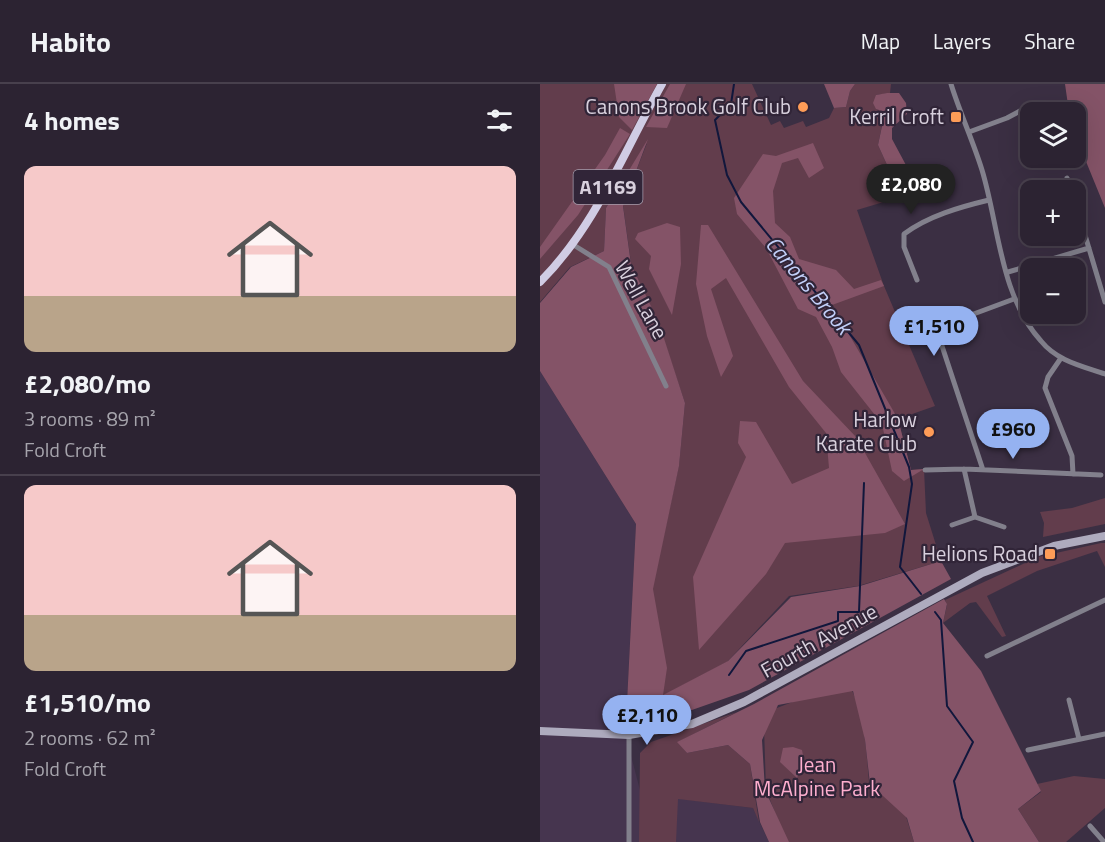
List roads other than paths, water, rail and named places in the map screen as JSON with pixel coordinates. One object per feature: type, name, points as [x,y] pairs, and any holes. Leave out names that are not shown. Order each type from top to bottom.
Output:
[{"type":"main road","name":"A1169","points":[[540,282],[572,244],[594,211],[662,84]]},
{"type":"street","points":[[951,84],[969,132],[989,200],[1014,299],[1041,342],[1061,358],[1105,374]]},
{"type":"street","points":[[969,132],[1020,111]]},
{"type":"street","points":[[917,280],[904,247],[904,234],[932,219],[989,200]]},
{"type":"street","points":[[1086,238],[1105,302]]},
{"type":"street","name":"Well Lane","points":[[572,244],[609,267],[666,386]]},
{"type":"street","points":[[1008,272],[1089,248]]},
{"type":"street","points":[[983,470],[942,346],[941,330],[952,322],[1014,299]]},
{"type":"street","points":[[1061,358],[1048,376],[1045,388],[1072,456],[1073,474]]},
{"type":"street","points":[[964,469],[975,517]]},
{"type":"street","points":[[925,470],[964,469],[1101,475]]},
{"type":"street","points":[[952,525],[975,517],[1004,527]]},
{"type":"street","name":"Fourth Avenue","points":[[540,730],[629,735],[684,726],[744,702],[982,573],[1054,546],[1105,536]]},
{"type":"street","points":[[987,656],[1105,600]]},
{"type":"street","points":[[1069,700],[1078,740]]},
{"type":"street","points":[[1028,750],[1105,734]]},
{"type":"street","points":[[629,735],[629,842]]},
{"type":"street","points":[[1090,826],[1104,842]]},
{"type":"waterway","name":"Canons Brook","points":[[734,84],[731,104],[715,120],[727,175],[741,202],[859,345],[909,467],[912,484],[900,567],[921,594]]},
{"type":"waterway","points":[[729,675],[746,651],[838,621],[838,612],[859,612],[864,483]]},
{"type":"waterway","name":"Canons Brook","points":[[935,612],[941,620],[947,706],[973,742],[954,781],[962,818],[973,842]]},
{"type":"place","name":"Canons Brook Golf Club","points":[[803,107]]},
{"type":"place","name":"Kerril Croft","points":[[956,117]]},
{"type":"place","name":"Harlow Karate Club","points":[[929,432]]},
{"type":"place","name":"Helions Road","points":[[1050,554]]},
{"type":"park label","name":"Jean McAlpine Park","points":[[817,777]]}]
